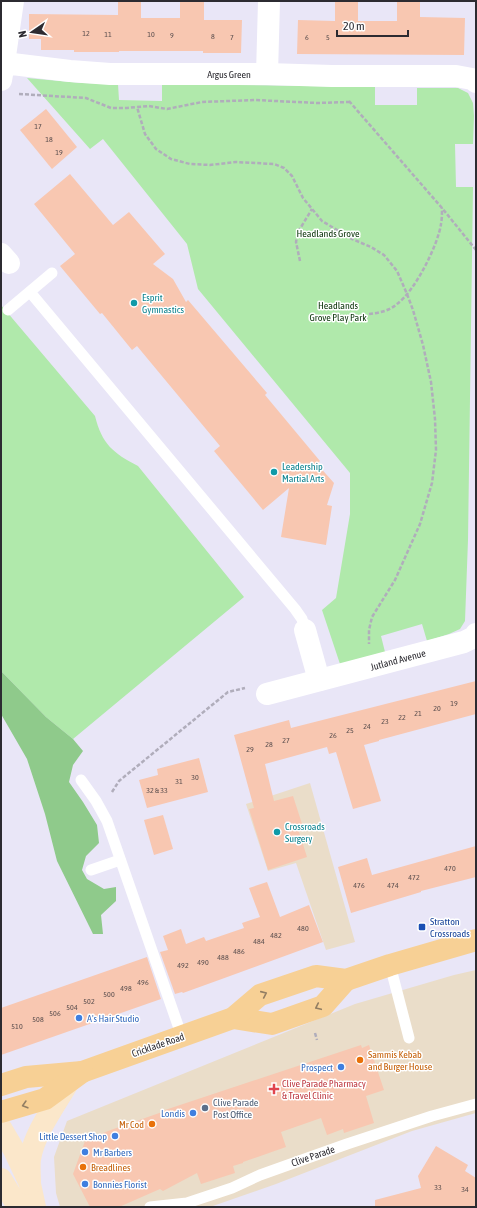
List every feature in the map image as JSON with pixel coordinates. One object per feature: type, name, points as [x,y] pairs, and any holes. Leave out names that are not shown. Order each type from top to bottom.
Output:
[{"type":"main road","name":"Cricklade Road","points":[[1,1112],[45,1099],[76,1077],[233,1018],[260,995],[271,991],[316,976],[346,980],[390,965],[476,940]]},
{"type":"main road","name":"Cricklade Road","points":[[233,1018],[272,1024],[323,1006],[346,980]]},
{"type":"main road","name":"Cricklade Road","points":[[1,1085],[26,1077],[76,1077]]},
{"type":"main road","points":[[35,1207],[30,1184],[30,1159],[33,1146],[44,1123],[76,1077]]},
{"type":"main road","points":[[1,1128],[14,1150],[30,1184]]},
{"type":"main road","points":[[1,1179],[20,1207]]},
{"type":"street","points":[[7,79],[13,1]]},
{"type":"street","points":[[267,74],[269,1]]},
{"type":"street","name":"Argus Green","points":[[7,79],[70,71],[110,74],[456,76],[475,78]]},
{"type":"street","points":[[305,630],[320,680]]},
{"type":"street","name":"Jutland Avenue","points":[[267,694],[464,642],[476,635]]},
{"type":"lane","points":[[8,310],[52,273]]},
{"type":"lane","points":[[30,292],[295,609],[302,619],[305,630]]},
{"type":"lane","points":[[81,780],[96,801],[107,822],[182,1037]]},
{"type":"lane","points":[[91,870],[120,860]]},
{"type":"lane","points":[[390,965],[409,1038]]},
{"type":"lane","name":"Clive Parade","points":[[150,1207],[186,1203],[232,1188],[260,1175],[347,1144],[432,1116],[476,1104]]},
{"type":"path","points":[[332,76],[350,102],[442,208],[476,250]]},
{"type":"path","points":[[7,79],[86,98],[111,108],[149,106],[167,109],[202,102],[249,100],[317,103],[350,102]]},
{"type":"path","points":[[137,107],[145,134],[156,149],[171,159],[190,164],[210,165],[236,162],[274,164],[284,168],[292,176],[303,198],[322,221],[352,239],[371,247],[384,255],[397,271],[407,294],[423,345],[431,382],[435,419],[436,450],[432,483],[420,524],[395,580],[372,617],[368,642],[374,666]]},
{"type":"path","points":[[369,314],[388,310],[398,304],[407,294],[426,266],[436,243],[441,224],[442,208]]},
{"type":"path","points":[[300,261],[296,242],[298,232],[312,209]]},
{"type":"path","points":[[110,796],[119,781],[228,692],[264,682],[267,694]]},
{"type":"shaded area","points":[[310,783],[355,942],[326,950],[296,863],[268,871],[246,804]]},
{"type":"shaded area","points":[[476,970],[476,1113],[412,1131],[276,1184],[210,1207],[60,1207],[56,1193],[54,1157],[67,1121],[355,1004]]},
{"type":"green space","name":"Headlands Grove","points":[[27,78],[81,83],[118,84],[119,100],[162,101],[162,84],[375,87],[375,105],[417,105],[417,88],[458,88],[468,93],[473,103],[473,144],[455,144],[456,187],[473,187],[468,540],[465,621],[460,629],[427,641],[422,624],[381,636],[385,652],[340,664],[322,610],[336,598],[350,514],[350,473],[198,289],[187,244],[103,139],[90,149]]},
{"type":"green space","points":[[1,305],[95,416],[105,441],[115,452],[138,466],[244,597],[73,739],[46,717],[1,671]]},
{"type":"green space","points":[[1,671],[46,717],[73,739],[83,751],[73,765],[69,782],[97,825],[99,843],[86,856],[82,870],[87,879],[104,889],[116,887],[116,901],[101,915],[103,934],[93,934],[57,861],[45,814],[27,759],[1,714]]},
{"type":"building","points":[[118,1],[141,1],[141,18],[180,18],[180,1],[204,1],[204,20],[242,20],[241,53],[203,53],[203,51],[74,52],[74,50],[41,50],[41,39],[29,39],[29,14],[118,15]]},
{"type":"building","points":[[335,1],[358,1],[358,21],[397,21],[397,1],[420,1],[420,17],[465,18],[464,55],[297,54],[298,20],[335,21]]},
{"type":"building","points":[[46,109],[77,147],[52,169],[20,130]]},
{"type":"building","name":"Esprit Gymnastics","points":[[70,174],[113,225],[129,212],[165,254],[153,264],[173,279],[186,302],[188,300],[267,393],[265,395],[320,461],[317,464],[334,483],[327,505],[332,506],[326,545],[281,537],[289,488],[263,510],[214,451],[220,446],[137,346],[132,350],[102,313],[100,314],[60,266],[75,254],[34,204]]},
{"type":"building","points":[[476,681],[476,714],[364,745],[381,801],[353,809],[336,752],[329,754],[327,747],[265,764],[274,801],[293,796],[304,830],[299,832],[307,857],[268,870],[249,809],[254,808],[234,735],[289,720],[291,728]]},
{"type":"building","points":[[199,758],[208,792],[147,808],[139,780],[158,775],[157,769]]},
{"type":"building","points":[[163,815],[173,849],[154,855],[144,820]]},
{"type":"building","points":[[476,846],[476,877],[421,891],[351,913],[338,867],[367,858],[372,875]]},
{"type":"building","points":[[267,882],[280,917],[309,905],[323,942],[183,993],[175,994],[160,952],[168,950],[163,936],[181,929],[186,944],[204,937],[206,941],[244,928],[242,923],[260,917],[249,888]]},
{"type":"building","points":[[147,957],[161,999],[1,1055],[1,1008]]},
{"type":"building","points":[[361,1045],[362,1048],[369,1045],[384,1090],[366,1096],[374,1123],[344,1133],[343,1129],[327,1135],[321,1118],[281,1132],[286,1147],[233,1166],[235,1173],[201,1184],[197,1173],[163,1191],[160,1189],[119,1207],[90,1207],[73,1174],[85,1141],[165,1110]]},
{"type":"building","points":[[436,1146],[468,1165],[465,1171],[476,1178],[476,1207],[375,1207],[375,1200],[421,1188],[418,1176]]},
{"type":"place","name":"Esprit Gymnastics","points":[[134,303]]},
{"type":"place","name":"Leadership Martial Arts","points":[[274,472]]},
{"type":"place","name":"Crossroads Surgery","points":[[277,832]]},
{"type":"place","name":"Stratton Crossroads","points":[[422,927]]},
{"type":"place","name":"A's Hair Studio","points":[[79,1018]]},
{"type":"place","name":"Sammis Kebab and Burger House","points":[[360,1060]]},
{"type":"place","name":"Prospect","points":[[341,1067]]},
{"type":"place","name":"Clive Parade Pharmacy & Travel Clinic","points":[[274,1089]]},
{"type":"place","name":"Clive Parade Post Office","points":[[205,1108]]},
{"type":"place","name":"Londis","points":[[193,1113]]},
{"type":"place","name":"Mr Cod","points":[[152,1124]]},
{"type":"place","name":"Little Dessert Shop","points":[[115,1136]]},
{"type":"place","name":"Mr Barbers","points":[[85,1152]]},
{"type":"place","name":"Breadlines","points":[[83,1167]]},
{"type":"place","name":"Bonnies Florist","points":[[85,1184]]},
{"type":"park label","name":"Headlands Grove Play Park","points":[[338,310]]}]
